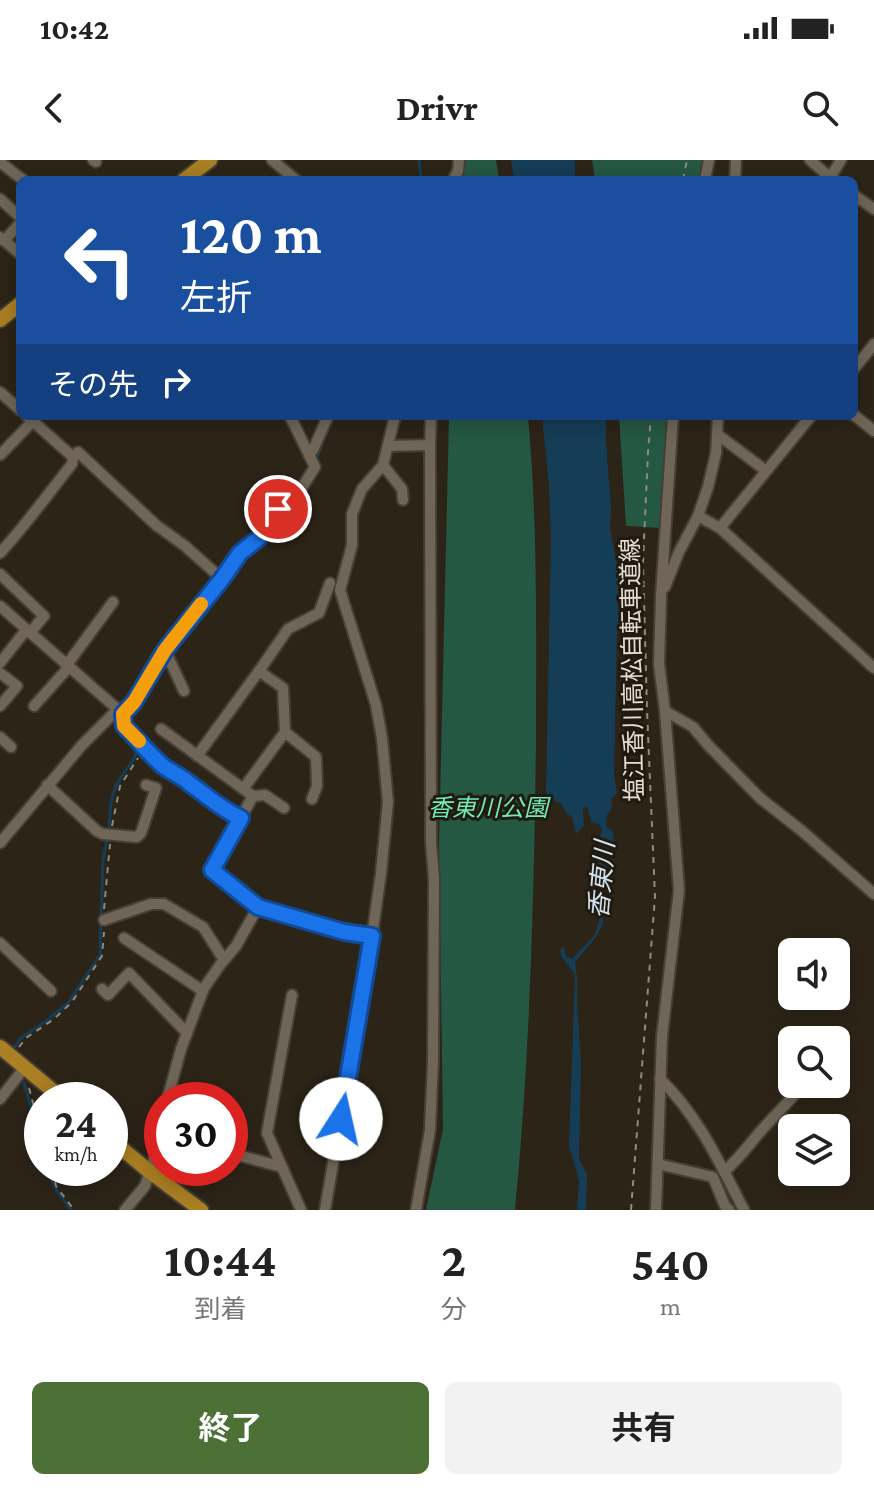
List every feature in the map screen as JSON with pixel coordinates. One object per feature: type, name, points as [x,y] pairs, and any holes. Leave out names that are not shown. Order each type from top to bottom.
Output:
[{"type":"main road","points":[[189,176],[210,160]]},
{"type":"main road","points":[[0,320],[16,307]]},
{"type":"main road","points":[[0,1047],[42,1082]]},
{"type":"main road","points":[[128,1154],[144,1167]]},
{"type":"main road","points":[[169,1186],[201,1210]]},
{"type":"street","points":[[272,160],[291,176]]},
{"type":"street","points":[[810,160],[828,176]]},
{"type":"street","points":[[0,162],[18,176]]},
{"type":"street","points":[[0,199],[16,216]]},
{"type":"street","points":[[2,239],[16,224]]},
{"type":"street","points":[[858,364],[874,344]]},
{"type":"street","points":[[0,392],[16,406]]},
{"type":"street","points":[[858,418],[874,431]]},
{"type":"street","points":[[0,455],[29,420]]},
{"type":"street","points":[[31,420],[73,457]]},
{"type":"street","points":[[0,843],[82,745],[134,702],[165,650],[220,577],[240,553],[259,538],[278,509],[303,486],[315,467],[292,420]]},
{"type":"street","points":[[312,460],[313,450],[326,420]]},
{"type":"street","points":[[325,1210],[372,936],[386,826],[386,773],[376,705],[340,590],[352,545],[352,514],[362,489],[383,465],[394,420]]},
{"type":"street","points":[[416,1210],[430,1130],[433,1061],[431,420]]},
{"type":"street","points":[[656,1210],[662,1036],[679,890],[659,664],[673,420]]},
{"type":"street","points":[[661,596],[698,516],[716,453],[718,420]]},
{"type":"street","points":[[720,528],[808,420]]},
{"type":"street","points":[[717,434],[761,467]]},
{"type":"street","points":[[389,446],[430,445]]},
{"type":"street","points":[[0,553],[26,525],[78,452],[156,525],[220,577]]},
{"type":"street","points":[[383,465],[402,489],[403,500]]},
{"type":"street","points":[[698,516],[720,528],[872,663]]},
{"type":"street","points":[[0,574],[44,616],[0,663]]},
{"type":"street","points":[[197,756],[288,629],[319,613],[330,583]]},
{"type":"street","points":[[34,706],[67,667],[113,602]]},
{"type":"street","points":[[0,606],[120,712],[124,726],[140,746],[166,768],[241,818]]},
{"type":"street","points":[[165,650],[184,691]]},
{"type":"street","points":[[243,789],[285,732],[283,688],[259,671]]},
{"type":"street","points":[[0,673],[17,686],[0,706]]},
{"type":"street","points":[[665,711],[693,727],[760,798],[874,894]]},
{"type":"street","points":[[161,729],[253,796],[265,795],[284,808]]},
{"type":"street","points":[[285,732],[316,757],[317,786],[312,799]]},
{"type":"street","points":[[0,737],[11,747]]},
{"type":"street","points":[[47,785],[97,831],[137,837],[156,788],[146,785]]},
{"type":"street","points":[[253,796],[212,870],[258,907],[344,932],[372,936]]},
{"type":"street","points":[[104,920],[151,904],[164,904],[203,927],[224,960]]},
{"type":"street","points":[[172,1082],[203,991],[236,946],[258,907]]},
{"type":"street","points":[[124,938],[203,991]]},
{"type":"street","points":[[0,943],[51,991]]},
{"type":"street","points":[[102,989],[108,995],[129,973],[187,1033]]},
{"type":"street","points":[[292,995],[267,1133],[301,1210]]},
{"type":"street","points":[[0,1099],[23,1066]]},
{"type":"street","points":[[660,1079],[678,1096],[707,1139],[744,1210]]},
{"type":"street","points":[[724,1172],[792,1098]]},
{"type":"street","points":[[248,1158],[282,1167]]},
{"type":"street","points":[[658,1164],[713,1177],[729,1210]]},
{"type":"street","points":[[125,1210],[145,1186]]},
{"type":"path","name":"塩江香川高松自転車道線","points":[[631,1210],[655,897],[643,562],[651,420]]},
{"type":"path","points":[[27,1082],[19,1046],[72,1002],[102,956],[111,835],[120,786],[140,756],[140,746]]},
{"type":"path","points":[[56,1186],[74,1210]]},
{"type":"green space","points":[[465,160],[496,160],[498,176],[462,176]]},
{"type":"green space","points":[[592,160],[703,160],[699,176],[594,176]]},
{"type":"green space","name":"香東川公園","points":[[449,420],[528,420],[536,580],[536,743],[528,1035],[515,1210],[426,1210],[443,1129],[439,843]]},
{"type":"green space","points":[[619,420],[667,420],[661,528],[626,526]]},
{"type":"water","points":[[511,160],[575,160],[575,176],[513,176]]},
{"type":"water","name":"香東川","points":[[542,420],[606,420],[610,529],[617,565],[621,619],[617,633],[614,775],[617,793],[611,799],[612,808],[607,815],[606,826],[613,832],[614,841],[608,850],[609,873],[604,894],[603,923],[596,937],[575,962],[581,1063],[579,1159],[587,1174],[586,1210],[577,1210],[579,1181],[569,1145],[575,974],[561,956],[561,947],[572,959],[594,936],[599,922],[599,838],[602,832],[600,825],[592,822],[587,807],[583,808],[584,825],[576,834],[572,817],[561,803],[549,799],[546,792],[551,539]]},
{"type":"waterway","points":[[419,160],[421,176]]},
{"type":"waterway","points":[[316,460],[331,420]]},
{"type":"waterway","points":[[109,829],[115,789],[137,751]]},
{"type":"waterway","points":[[13,1050],[20,1039],[68,1003],[100,955],[103,859],[107,839]]},
{"type":"waterway","points":[[54,1186],[71,1210]]},
{"type":"slow traffic","points":[[139,741],[124,726],[123,714],[134,702],[165,650],[201,604]]},
{"type":"route","points":[[278,509],[259,538],[240,553],[165,650],[134,702],[123,714],[124,726],[140,746],[166,768],[241,818],[212,870],[258,907],[344,932],[372,936],[341,1119]]}]
